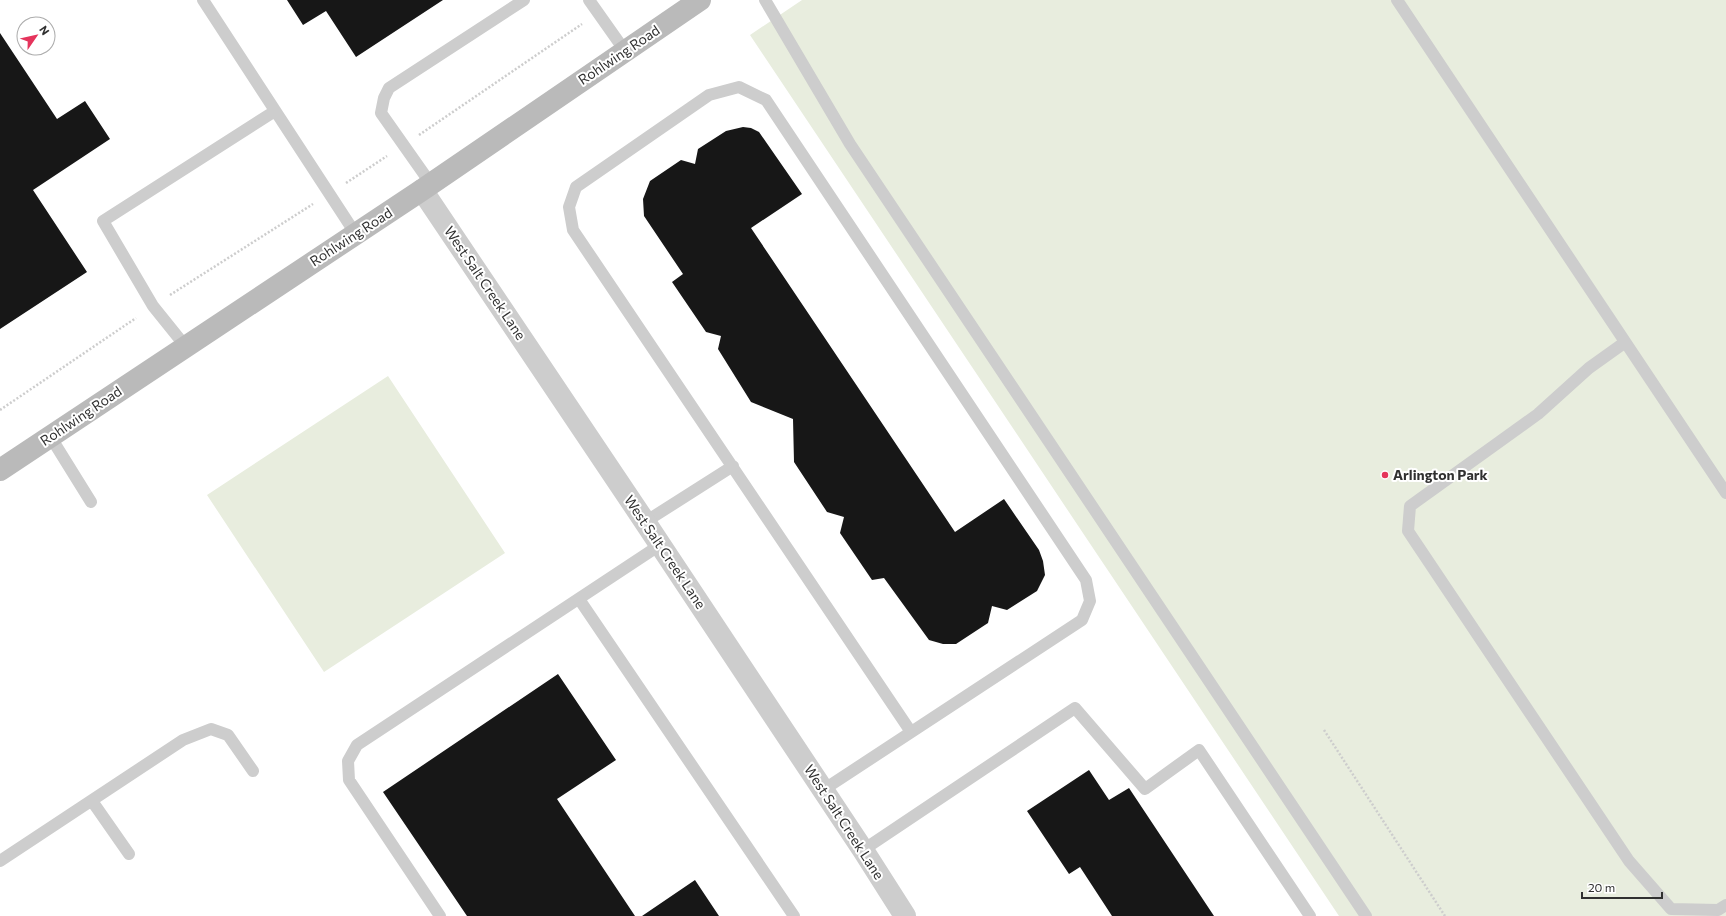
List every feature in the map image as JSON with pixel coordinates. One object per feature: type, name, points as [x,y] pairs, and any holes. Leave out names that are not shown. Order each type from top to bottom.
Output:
[{"type":"main road","name":"Rohlwing Road","points":[[0,470],[355,233],[427,187],[700,0]]},
{"type":"street","name":"West Salt Creek Lane","points":[[427,187],[660,545],[863,850],[905,916]]},
{"type":"lane","points":[[203,0],[328,195],[355,233]]},
{"type":"lane","points":[[427,187],[404,145],[381,113],[384,98],[389,88],[524,0]]},
{"type":"lane","points":[[589,0],[625,51]]},
{"type":"lane","points":[[765,0],[850,144],[1366,916]]},
{"type":"lane","points":[[1397,0],[1726,494]]},
{"type":"lane","points":[[823,790],[1082,620],[1090,601],[1086,580],[766,100],[739,87],[709,94],[576,187],[569,207],[573,230],[911,732]]},
{"type":"lane","points":[[186,346],[153,306],[103,221],[275,111]]},
{"type":"lane","points":[[1624,343],[1589,368],[1538,414],[1410,506],[1408,531],[1629,861],[1671,909],[1718,910],[1726,905]]},
{"type":"lane","points":[[50,436],[91,502]]},
{"type":"lane","points":[[645,522],[733,466]]},
{"type":"lane","points":[[440,916],[349,780],[348,762],[357,745],[660,545]]},
{"type":"lane","points":[[579,599],[794,916]]},
{"type":"lane","points":[[863,850],[1074,708],[1145,789],[1200,750],[1310,916]]},
{"type":"lane","points":[[0,861],[183,740],[211,729],[228,735],[252,771]]},
{"type":"lane","points":[[92,801],[129,854]]},
{"type":"path","points":[[0,410],[153,306],[404,145],[598,13]]},
{"type":"path","points":[[1324,730],[1445,916]]},
{"type":"shaded area","name":"Arlington Park","points":[[802,0],[1726,0],[1726,916],[1339,916],[750,35]]},
{"type":"shaded area","points":[[388,376],[505,553],[324,672],[207,495]]},
{"type":"building","points":[[287,0],[443,0],[356,57],[326,11],[303,25]]},
{"type":"building","points":[[0,33],[57,119],[85,101],[110,139],[33,190],[87,272],[0,329]]},
{"type":"building","points":[[743,127],[751,128],[759,132],[802,194],[751,228],[955,532],[1004,499],[1039,550],[1043,561],[1045,575],[1037,591],[1007,610],[992,606],[988,623],[956,644],[943,644],[929,640],[884,578],[872,580],[840,533],[844,517],[827,512],[794,462],[793,419],[751,402],[718,349],[721,336],[706,332],[672,282],[683,274],[644,216],[643,199],[650,181],[681,160],[695,164],[698,149],[726,131]]},
{"type":"building","points":[[558,674],[616,760],[557,799],[635,916],[467,916],[383,792]]},
{"type":"building","points":[[1089,770],[1109,800],[1129,788],[1214,916],[1112,916],[1080,867],[1069,874],[1027,811]]},
{"type":"building","points":[[695,880],[719,916],[642,916]]},
{"type":"place","name":"Arlington Park","points":[[1385,475]]}]
